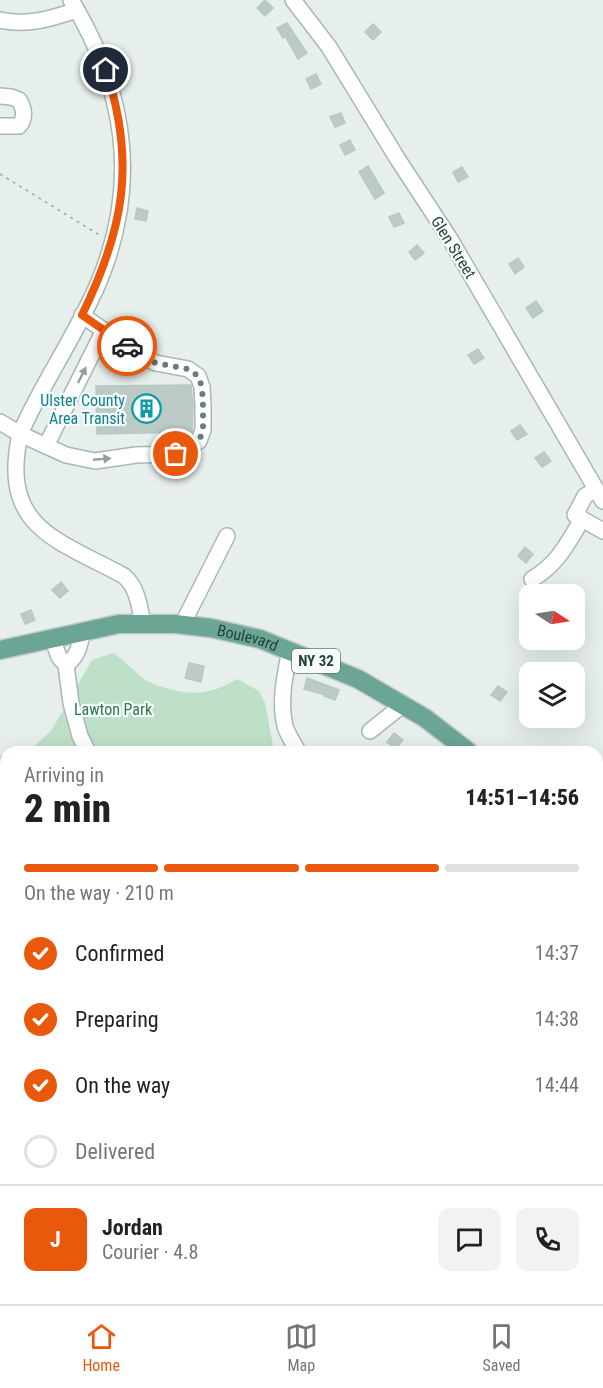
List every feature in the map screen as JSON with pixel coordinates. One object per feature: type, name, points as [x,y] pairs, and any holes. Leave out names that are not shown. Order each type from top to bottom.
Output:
[{"type":"main road","name":"Boulevard","points":[[0,650],[118,624],[182,624],[211,628],[290,650],[358,679],[404,704],[461,746]]},
{"type":"street","name":"Glen Street","points":[[293,0],[330,47],[372,118],[450,239],[599,495]]},
{"type":"street","points":[[0,20],[28,23],[48,20],[74,5],[94,42],[109,79],[123,148],[123,180],[118,222],[99,279],[20,434],[14,456],[14,484],[22,510],[33,525],[58,542],[130,581],[136,593],[144,623]]},
{"type":"street","points":[[0,96],[19,100],[24,114],[19,126],[0,126]]},
{"type":"street","points":[[0,422],[66,455],[95,461],[136,455],[176,454],[199,441],[203,430],[203,406],[202,387],[198,376],[188,369],[156,363],[137,354],[82,315]]},
{"type":"street","points":[[46,446],[105,330]]},
{"type":"street","points":[[532,579],[545,572],[557,560],[578,517],[585,496],[599,495]]},
{"type":"street","points":[[578,517],[603,531]]},
{"type":"street","points":[[182,624],[227,536]]},
{"type":"street","points":[[66,665],[74,659],[80,647],[82,632]]},
{"type":"street","points":[[52,638],[66,665],[70,703],[85,746]]},
{"type":"street","points":[[290,650],[283,680],[282,700],[285,726],[294,746]]},
{"type":"street","points":[[370,731],[404,704]]},
{"type":"path","points":[[0,174],[107,239]]},
{"type":"green space","name":"Lawton Park","points":[[113,653],[145,680],[183,692],[209,691],[237,679],[259,691],[265,703],[273,746],[35,746],[51,731],[92,660]]},
{"type":"building","points":[[265,0],[273,8],[265,16],[257,8]]},
{"type":"building","points":[[287,23],[307,53],[298,59],[285,36],[283,38],[277,28]]},
{"type":"building","points":[[373,24],[381,32],[373,40],[365,32]]},
{"type":"building","points":[[316,74],[321,84],[311,89],[306,79]]},
{"type":"building","points":[[341,113],[345,123],[335,127],[330,117]]},
{"type":"building","points":[[350,140],[355,150],[345,155],[340,145]]},
{"type":"building","points":[[368,166],[384,193],[375,199],[359,172]]},
{"type":"building","points":[[462,167],[468,177],[458,182],[453,172]]},
{"type":"building","points":[[137,208],[148,211],[146,221],[135,219]]},
{"type":"building","points":[[399,213],[404,223],[394,227],[389,217]]},
{"type":"building","points":[[417,245],[424,253],[415,260],[409,252]]},
{"type":"building","points":[[518,258],[524,267],[515,274],[509,264]]},
{"type":"building","points":[[536,301],[543,311],[533,318],[526,308]]},
{"type":"building","points":[[478,349],[484,358],[474,364],[468,355]]},
{"type":"building","name":"Ulster County Area Transit","points":[[191,385],[192,432],[97,434],[96,386]]},
{"type":"building","points":[[520,425],[527,434],[517,440],[511,431]]},
{"type":"building","points":[[544,452],[551,461],[542,467],[535,458]]},
{"type":"building","points":[[525,547],[533,554],[526,563],[518,556]]},
{"type":"building","points":[[61,582],[68,591],[60,598],[52,590]]},
{"type":"building","points":[[31,610],[35,620],[25,624],[21,614]]},
{"type":"building","points":[[189,663],[204,666],[201,682],[185,678]]},
{"type":"building","points":[[307,678],[339,690],[335,700],[304,689]]},
{"type":"building","points":[[498,686],[507,692],[500,701],[491,695]]},
{"type":"building","points":[[394,733],[403,740],[398,746],[392,746],[387,742]]},
{"type":"way so far","points":[[127,346],[137,354],[156,363],[188,369],[198,376],[202,387],[203,430],[199,441],[176,454]]},
{"type":"place","name":"Ulster County Area Transit","points":[[146,409]]},
{"type":"route","points":[[106,70],[120,125],[123,180],[118,222],[110,249],[82,315],[127,346]]}]
